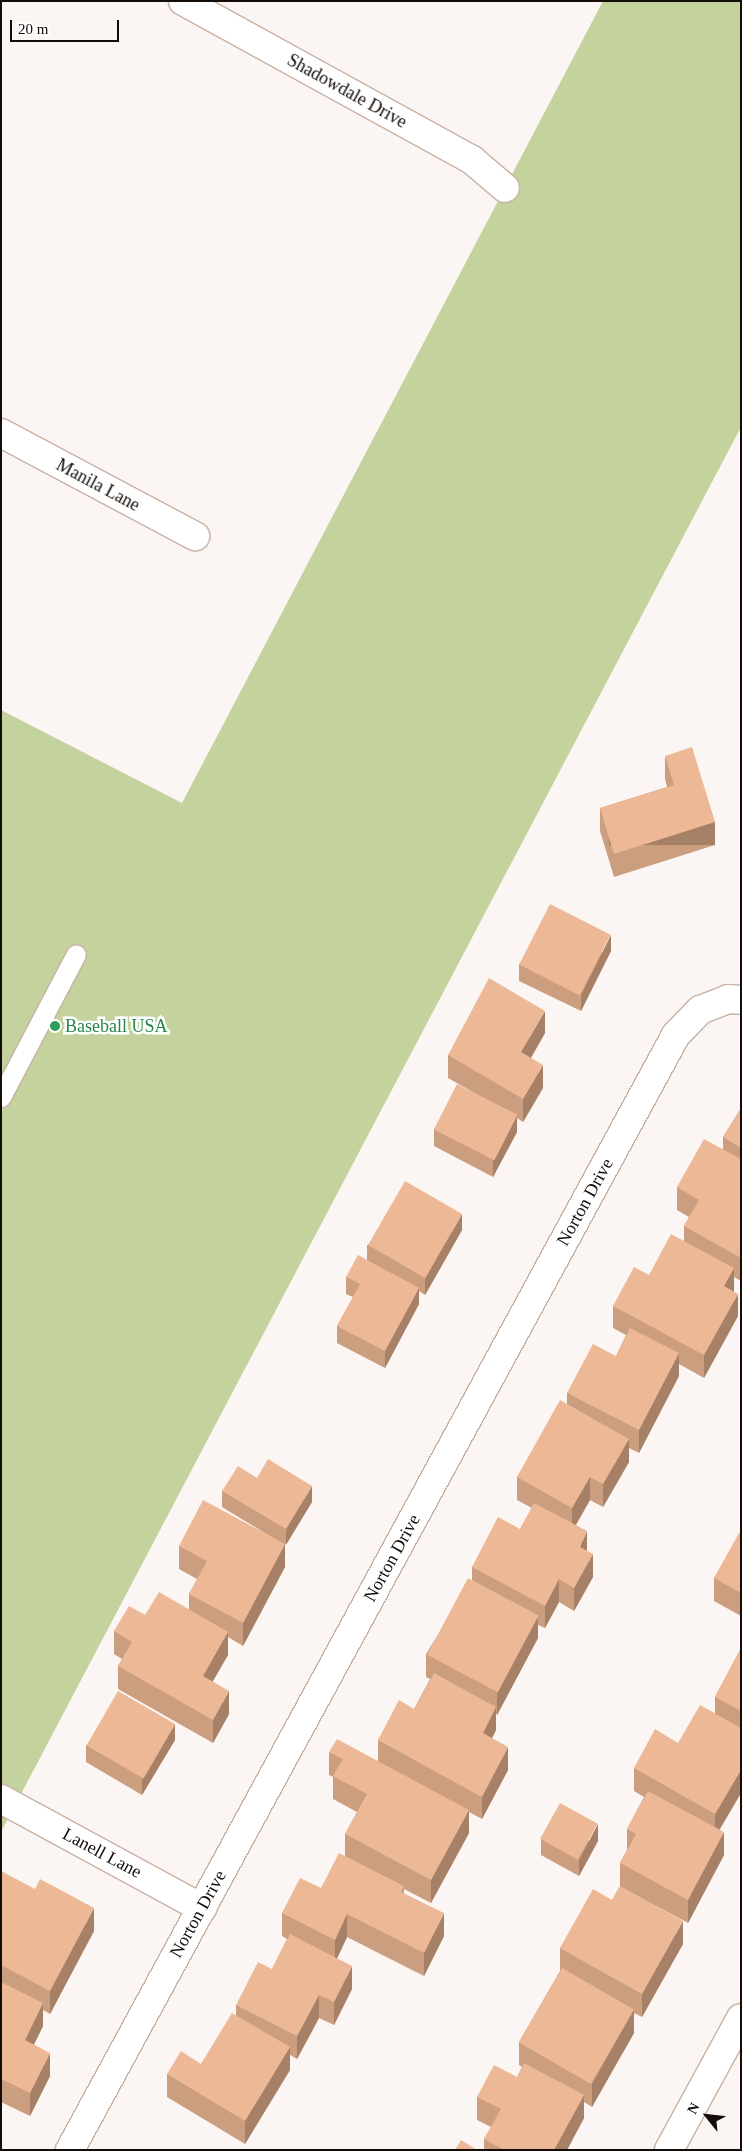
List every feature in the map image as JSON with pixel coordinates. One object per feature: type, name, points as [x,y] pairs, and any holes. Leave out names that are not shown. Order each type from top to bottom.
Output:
[{"type":"street","name":"Shadowdale Drive","points":[[183,1],[472,160],[505,188]]},
{"type":"street","name":"Manila Lane","points":[[1,433],[195,536]]},
{"type":"street","name":"Norton Drive","points":[[70,2150],[676,1034],[700,1010],[728,999],[741,1000]]},
{"type":"street","name":"Lanell Lane","points":[[1,1799],[202,1908]]},
{"type":"street","points":[[669,2150],[741,2018]]},
{"type":"lane","points":[[1,1097],[76,954]]},
{"type":"green space","points":[[603,1],[741,1],[741,427],[1,1832],[1,710],[182,803]]},
{"type":"building","points":[[692,747],[715,822],[614,854],[600,808],[674,785],[665,756]]},
{"type":"building","points":[[550,904],[611,935],[580,995],[519,965]]},
{"type":"building","points":[[489,978],[545,1011],[521,1052],[543,1065],[523,1099],[448,1055]]},
{"type":"building","points":[[457,1084],[518,1115],[494,1160],[434,1129]]},
{"type":"building","points":[[741,1108],[741,1148],[723,1137]]},
{"type":"building","points":[[704,1139],[741,1159],[741,1258],[684,1226],[699,1200],[677,1187]]},
{"type":"building","points":[[405,1181],[462,1214],[425,1278],[368,1245]]},
{"type":"building","points":[[671,1234],[734,1268],[724,1286],[738,1294],[704,1355],[613,1306],[634,1267],[649,1275]]},
{"type":"building","points":[[358,1255],[419,1288],[385,1351],[337,1326],[360,1284],[346,1277]]},
{"type":"building","points":[[630,1328],[679,1353],[639,1430],[567,1393],[593,1344],[616,1356]]},
{"type":"building","points":[[560,1400],[629,1439],[603,1484],[590,1477],[572,1508],[517,1477]]},
{"type":"building","points":[[268,1459],[312,1486],[286,1529],[222,1491],[238,1466],[257,1478]]},
{"type":"building","points":[[203,1500],[285,1544],[243,1623],[189,1594],[207,1561],[179,1546]]},
{"type":"building","points":[[534,1503],[587,1531],[580,1547],[593,1554],[574,1588],[559,1579],[545,1606],[472,1567],[498,1517],[520,1529]]},
{"type":"building","points":[[739,1533],[741,1534],[741,1593],[714,1578]]},
{"type":"building","points":[[468,1578],[539,1616],[498,1692],[427,1655]]},
{"type":"building","points":[[159,1592],[228,1632],[203,1676],[229,1691],[213,1720],[118,1666],[132,1642],[114,1631],[129,1606],[145,1615]]},
{"type":"building","points":[[741,1648],[741,1711],[715,1697]]},
{"type":"building","points":[[434,1673],[496,1707],[483,1733],[508,1747],[482,1797],[378,1740],[399,1700],[414,1709]]},
{"type":"building","points":[[118,1691],[175,1724],[144,1779],[86,1746]]},
{"type":"building","points":[[700,1705],[741,1728],[741,1770],[715,1814],[634,1768],[655,1729],[678,1743]]},
{"type":"building","points":[[337,1739],[469,1810],[431,1880],[345,1834],[367,1794],[333,1776],[343,1759],[329,1752]]},
{"type":"building","points":[[648,1791],[724,1832],[688,1900],[620,1863],[636,1834],[627,1829]]},
{"type":"building","points":[[560,1803],[598,1824],[578,1860],[540,1839]]},
{"type":"building","points":[[339,1853],[404,1886],[401,1892],[444,1913],[424,1953],[347,1914],[335,1940],[282,1913],[300,1878],[321,1888]]},
{"type":"building","points":[[1,1871],[35,1889],[40,1879],[94,1908],[50,1991],[1,1965]]},
{"type":"building","points":[[620,1886],[683,1921],[642,1994],[560,1948],[593,1889],[612,1900]]},
{"type":"building","points":[[290,1934],[352,1966],[334,2002],[319,1995],[297,2036],[236,2005],[258,1962],[272,1969]]},
{"type":"building","points":[[562,1968],[634,2010],[591,2084],[519,2042]]},
{"type":"building","points":[[1,1982],[43,2003],[25,2040],[50,2053],[30,2093],[1,2079]]},
{"type":"building","points":[[232,2013],[290,2047],[245,2121],[167,2074],[181,2051],[201,2064]]},
{"type":"building","points":[[524,2063],[584,2095],[554,2150],[504,2150],[484,2139],[501,2109],[477,2097],[494,2065],[517,2077]]},
{"type":"building","points":[[461,2140],[477,2150],[455,2150]]},
{"type":"place","name":"Baseball USA","points":[[55,1026]]}]
